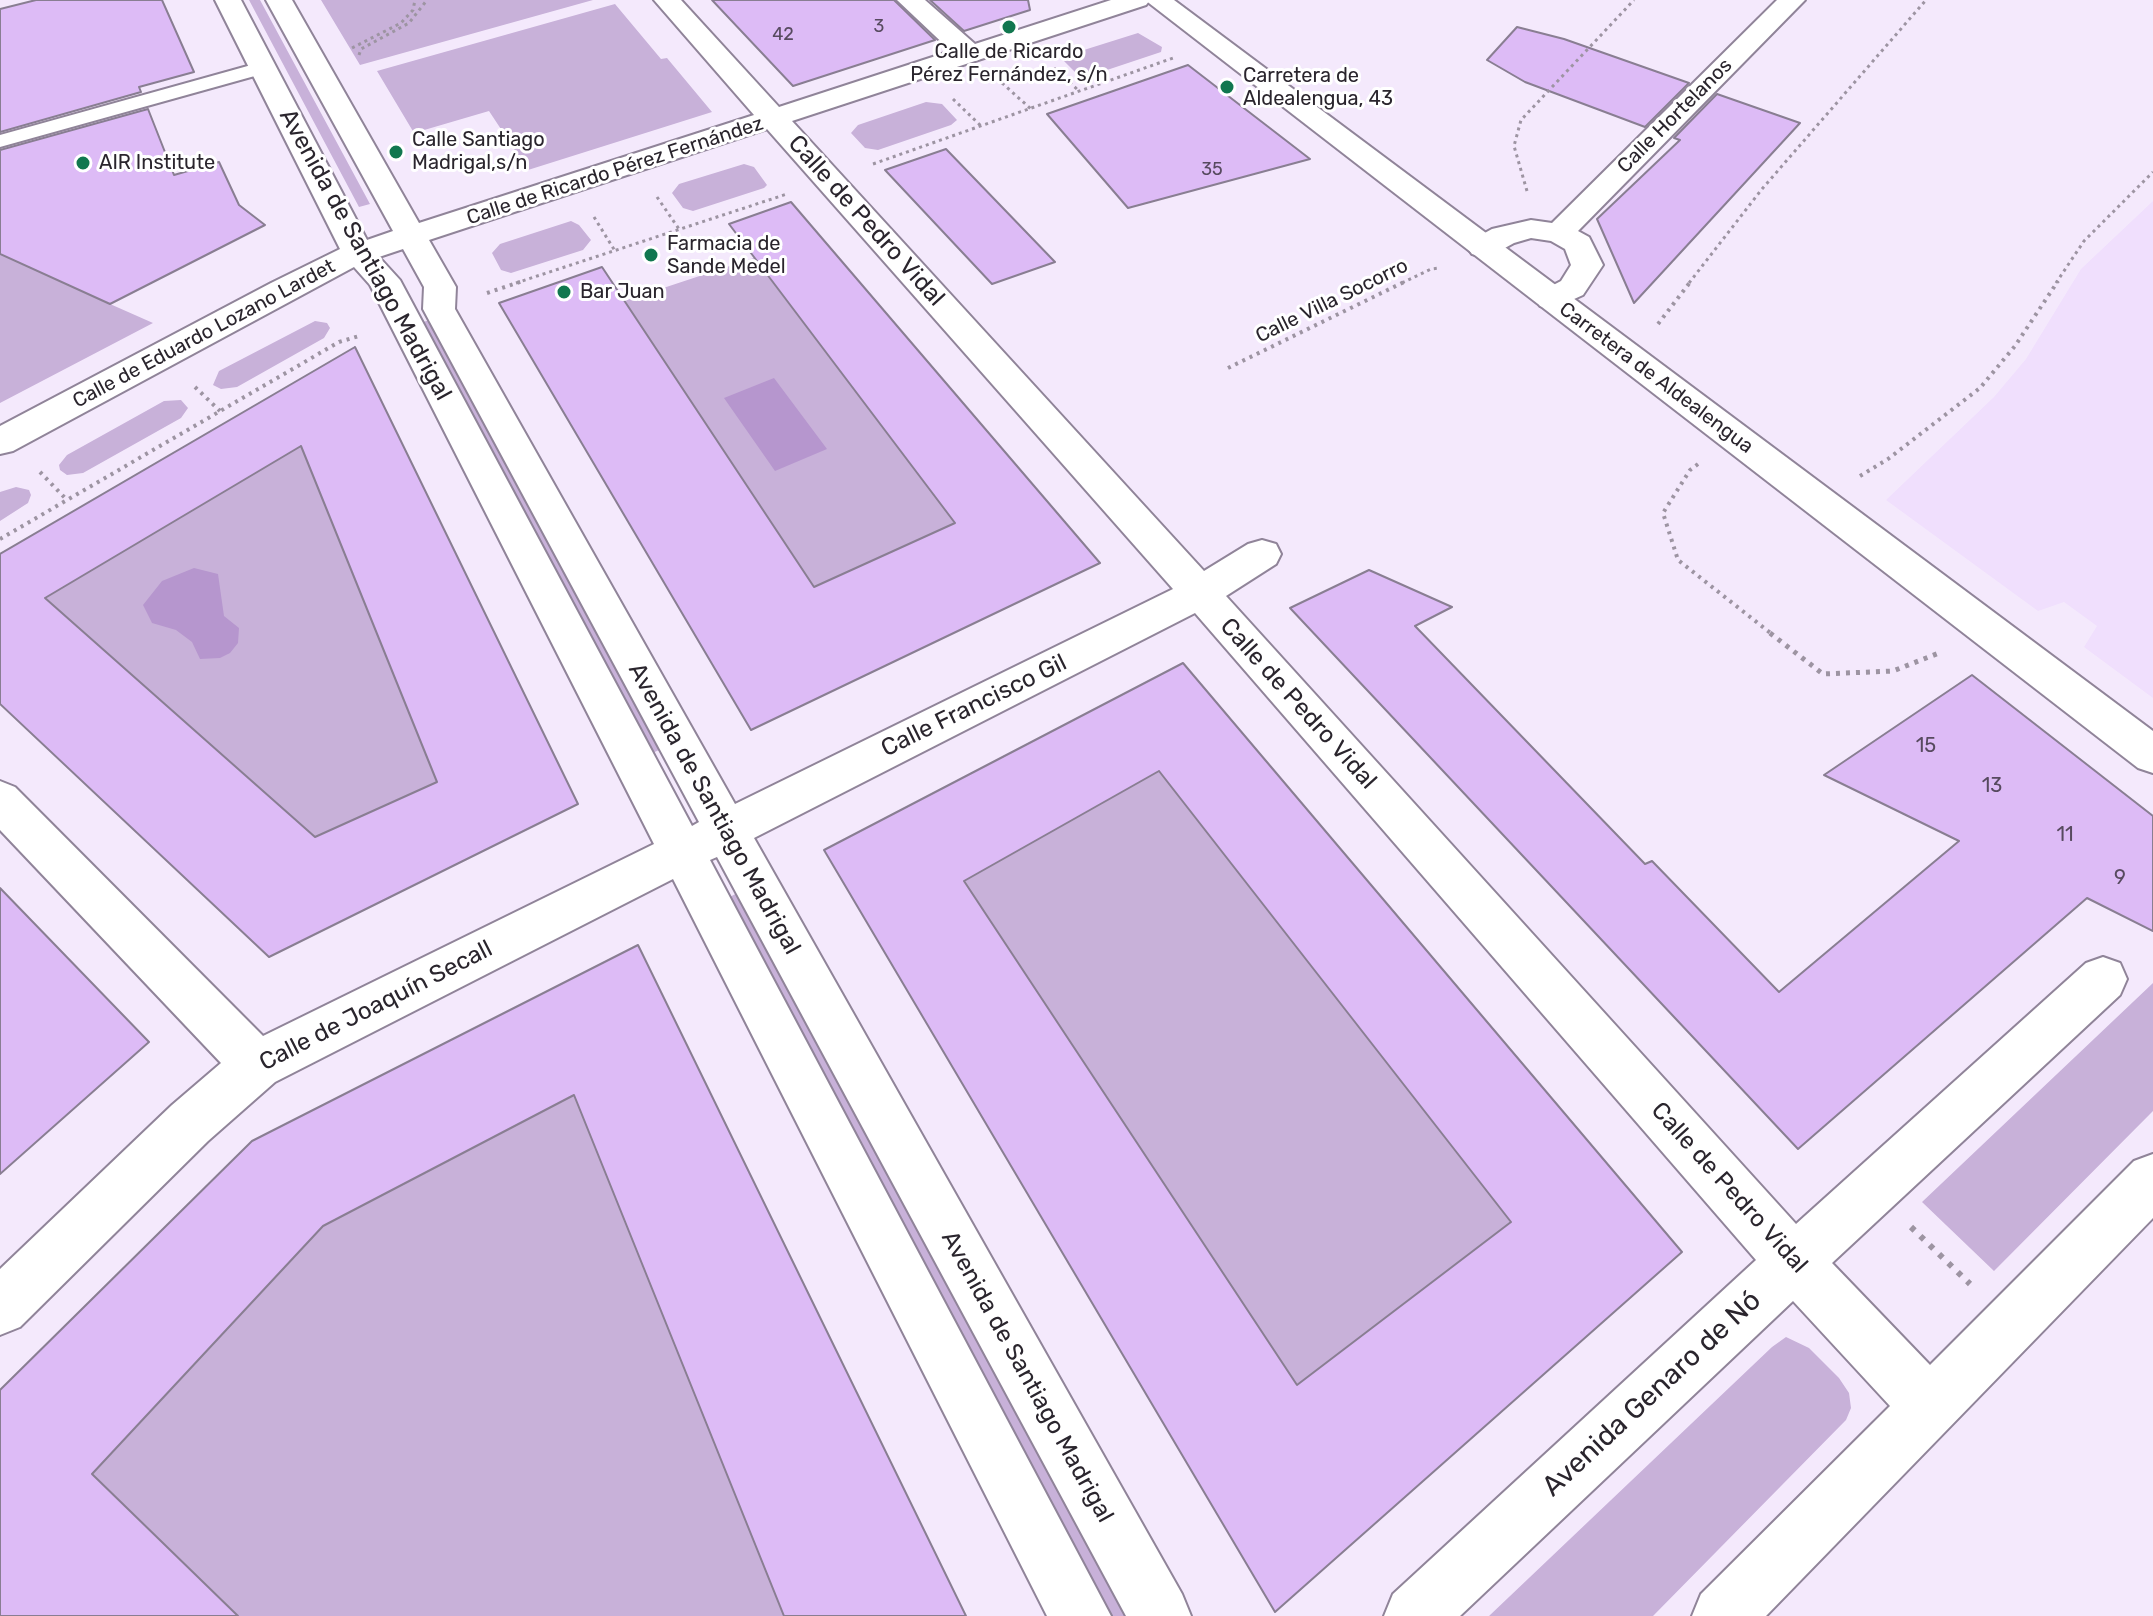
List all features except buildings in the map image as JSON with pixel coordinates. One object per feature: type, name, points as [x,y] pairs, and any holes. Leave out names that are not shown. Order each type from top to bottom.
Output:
[{"type":"street","name":"Avenida de Santiago Madrigal","points":[[228,0],[358,253],[384,280],[703,840],[1160,1616]]},
{"type":"street","name":"Avenida de Santiago Madrigal","points":[[279,0],[440,287],[439,309],[703,840],[1080,1616]]},
{"type":"street","name":"Calle de Pedro Vidal","points":[[667,0],[1200,593],[1794,1262],[1930,1407]]},
{"type":"street","points":[[910,0],[971,55]]},
{"type":"street","name":"Calle de Ricardo Pérez Fernández","points":[[412,235],[775,120],[1137,0]]},
{"type":"street","name":"Carretera de Aldealengua","points":[[1158,0],[2153,755]]},
{"type":"street","name":"Calle Hortelanos","points":[[1550,231],[1792,0]]},
{"type":"street","points":[[1483,247],[1503,236],[1550,231],[1578,244],[1587,265],[1572,288],[1552,299]]},
{"type":"street","name":"Calle de Eduardo Lozano Lardet","points":[[0,442],[282,290],[358,253],[412,235]]},
{"type":"street","name":"Calle Francisco Gil","points":[[703,840],[1200,593],[1262,554]]},
{"type":"street","points":[[0,800],[257,1065]]},
{"type":"street","name":"Calle de Joaquín Secall","points":[[0,1307],[190,1123],[257,1065],[703,840]]},
{"type":"street","name":"Avenida Genaro de Nó","points":[[1415,1616],[2103,979]]},
{"type":"street","points":[[1723,1616],[2153,1180]]},
{"type":"lane","points":[[0,141],[262,68]]},
{"type":"path","points":[[344,51],[401,23],[413,10],[415,0]]},
{"type":"path","points":[[366,67],[358,54],[361,49],[409,23],[427,0]]},
{"type":"path","points":[[1550,231],[1521,177],[1514,146],[1521,120],[1634,0]]},
{"type":"path","points":[[1627,356],[1644,343],[1694,273],[1762,189],[1926,0]]},
{"type":"path","points":[[868,166],[1185,54]]},
{"type":"path","points":[[1045,60],[1080,92]]},
{"type":"path","points":[[995,77],[1031,109]]},
{"type":"path","points":[[947,93],[981,126]]},
{"type":"path","points":[[1818,501],[1888,459],[1980,388],[2015,346],[2084,241],[2153,172]]},
{"type":"path","points":[[653,190],[679,229]]},
{"type":"path","points":[[487,293],[790,193]]},
{"type":"path","points":[[590,211],[615,251]]},
{"type":"path","name":"Calle Villa Socorro","points":[[1228,368],[1431,269],[1451,267]]},
{"type":"path","points":[[0,539],[339,342],[359,336]]},
{"type":"path","points":[[191,383],[220,411]]},
{"type":"path","points":[[1733,437],[1690,470],[1663,513],[1678,560],[1823,674],[1893,671],[1947,649],[1984,627]]},
{"type":"path","points":[[36,469],[67,500]]},
{"type":"path","points":[[1904,1220],[1976,1291]]},
{"type":"shaded area","points":[[249,0],[260,0],[370,204],[359,207]]},
{"type":"shaded area","points":[[321,0],[593,0],[360,65]]},
{"type":"shaded area","points":[[615,4],[661,59],[667,58],[712,112],[528,170],[489,111],[414,133],[377,71]]},
{"type":"shaded area","points":[[1138,33],[1162,47],[1161,52],[1086,77],[1078,75],[1064,61],[1068,55]]},
{"type":"shaded area","points":[[926,102],[942,104],[957,120],[951,125],[878,150],[865,148],[851,133],[858,125]]},
{"type":"shaded area","points":[[744,164],[754,167],[767,185],[764,188],[693,211],[683,208],[672,193],[679,184]]},
{"type":"shaded area","points":[[2153,201],[2153,698],[2084,647],[2097,626],[2064,602],[2038,611],[1886,500],[1994,397],[2026,359],[2081,269]]},
{"type":"shaded area","points":[[571,221],[579,225],[591,240],[583,250],[511,273],[501,270],[492,253],[500,244]]},
{"type":"shaded area","points":[[0,254],[110,304],[153,323],[0,403]]},
{"type":"shaded area","points":[[754,258],[955,523],[814,587],[624,301]]},
{"type":"shaded area","points":[[433,319],[666,747],[650,754],[420,323]]},
{"type":"shaded area","points":[[315,321],[327,323],[330,328],[324,338],[237,387],[221,389],[213,385],[219,371]]},
{"type":"shaded area","points":[[774,378],[827,449],[775,471],[724,398]]},
{"type":"shaded area","points":[[181,400],[188,408],[181,418],[83,473],[67,475],[60,470],[59,465],[67,455],[164,401]]},
{"type":"shaded area","points":[[301,446],[437,782],[315,837],[45,598]]},
{"type":"shaded area","points":[[16,487],[29,490],[28,503],[0,521],[0,492]]},
{"type":"shaded area","points":[[194,568],[218,574],[224,616],[239,628],[238,643],[230,653],[220,658],[200,659],[192,642],[176,630],[152,623],[143,605],[162,581]]},
{"type":"shaded area","points":[[1159,771],[1511,1222],[1297,1385],[964,881]]},
{"type":"shaded area","points":[[737,893],[1135,1616],[1108,1616],[730,897]]},
{"type":"shaded area","points":[[2153,983],[2153,1111],[1994,1271],[1922,1202]]},
{"type":"shaded area","points":[[574,1095],[784,1616],[238,1616],[92,1474],[323,1226]]},
{"type":"shaded area","points":[[1786,1337],[1809,1348],[1839,1378],[1849,1393],[1851,1408],[1846,1420],[1653,1616],[1489,1616],[1772,1347]]},
{"type":"place","name":"Calle de Ricardo Pérez Fernández, s/n","points":[[1009,27]]},
{"type":"place","name":"Carretera de Aldealengua, 43","points":[[1227,87]]},
{"type":"place","name":"Calle Santiago Madrigal,s/n","points":[[396,152]]},
{"type":"place","name":"AIR Institute","points":[[83,163]]},
{"type":"place","name":"Farmacia de Sande Medel","points":[[651,255]]},
{"type":"place","name":"Bar Juan","points":[[564,292]]}]
